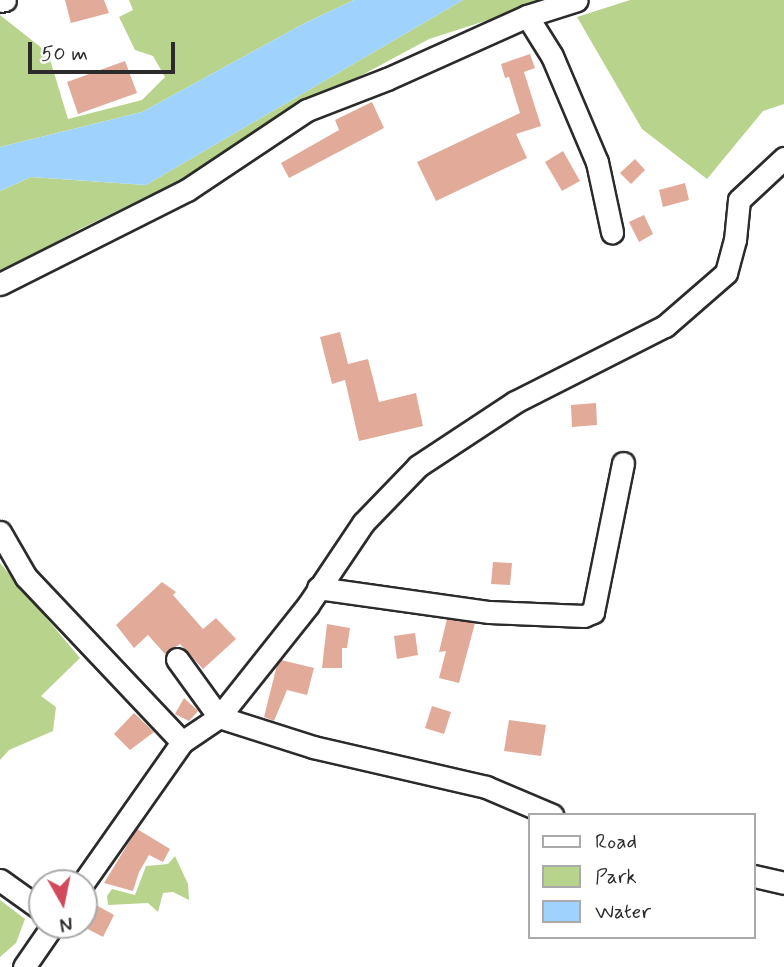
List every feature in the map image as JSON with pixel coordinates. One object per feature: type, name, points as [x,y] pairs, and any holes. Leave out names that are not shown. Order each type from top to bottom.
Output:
[{"type":"street","points":[[0,284],[187,190],[307,110],[387,79],[527,16],[577,0]]},
{"type":"street","points":[[527,16],[552,56],[597,162],[612,232]]},
{"type":"street","points":[[93,869],[182,742],[219,717],[318,588],[363,523],[418,466],[515,402],[665,326],[726,273],[735,240],[739,200],[784,158]]},
{"type":"street","points":[[318,588],[489,612],[584,616],[593,612],[597,603],[623,463]]},
{"type":"street","points":[[0,532],[26,578],[182,742]]},
{"type":"street","points":[[177,659],[219,717],[313,747],[486,787],[547,813]]},
{"type":"street","points":[[756,876],[784,883]]},
{"type":"street","points":[[0,880],[28,900]]},
{"type":"street","points":[[24,967],[43,939]]},
{"type":"green space","points":[[129,0],[354,0],[305,23],[142,112],[0,147],[0,15],[48,53],[68,119],[142,100],[165,77],[153,56],[135,50],[119,17],[133,10]]},
{"type":"green space","points":[[463,0],[551,0],[429,39],[349,82],[234,150],[182,187],[148,196],[80,229],[0,273],[0,191],[31,177],[146,185]]},
{"type":"green space","points":[[630,0],[784,0],[784,104],[763,111],[707,179],[642,129],[577,17]]},
{"type":"green space","points":[[0,563],[80,658],[41,696],[56,707],[53,731],[9,750],[0,760]]},
{"type":"green space","points":[[175,856],[188,884],[189,900],[173,892],[163,893],[158,912],[148,903],[108,905],[107,896],[112,889],[135,895],[146,866],[168,864]]},
{"type":"green space","points":[[0,900],[25,919],[16,943],[0,957]]},
{"type":"water","points":[[354,0],[463,0],[146,185],[31,177],[0,191],[0,147],[142,112],[305,23]]},
{"type":"building","points":[[65,0],[104,0],[109,13],[71,23]]},
{"type":"building","points":[[530,54],[535,68],[524,72],[541,126],[516,134],[527,158],[436,201],[417,162],[520,113],[509,77],[505,78],[501,64]]},
{"type":"building","points":[[125,61],[137,93],[78,114],[67,82]]},
{"type":"building","points":[[372,102],[384,128],[289,178],[281,163],[339,130],[335,120]]},
{"type":"building","points":[[563,151],[580,181],[562,191],[545,162]]},
{"type":"building","points":[[635,159],[645,170],[631,184],[620,173]]},
{"type":"building","points":[[685,183],[689,200],[663,207],[659,190]]},
{"type":"building","points":[[644,215],[653,234],[639,242],[629,222]]},
{"type":"building","points":[[340,332],[348,364],[368,359],[379,402],[416,393],[423,426],[359,441],[345,380],[332,384],[320,337]]},
{"type":"building","points":[[596,403],[597,425],[572,427],[571,405]]},
{"type":"building","points":[[493,562],[512,563],[510,585],[491,584]]},
{"type":"building","points":[[162,582],[176,592],[173,595],[203,629],[216,618],[236,639],[203,669],[180,644],[165,654],[148,635],[134,648],[116,625]]},
{"type":"building","points":[[447,619],[475,623],[459,683],[439,678],[446,651],[439,652]]},
{"type":"building","points":[[327,624],[350,628],[347,648],[342,648],[342,668],[322,668]]},
{"type":"building","points":[[415,633],[418,655],[397,659],[394,636]]},
{"type":"building","points":[[281,660],[314,668],[307,695],[287,690],[274,721],[264,717],[277,665]]},
{"type":"building","points":[[184,698],[198,711],[189,721],[175,714]]},
{"type":"building","points":[[432,706],[451,712],[444,734],[425,728]]},
{"type":"building","points":[[134,713],[154,732],[130,750],[114,734]]},
{"type":"building","points":[[509,720],[546,725],[541,756],[504,751]]},
{"type":"building","points":[[137,829],[170,849],[163,862],[149,855],[139,872],[133,891],[104,883]]},
{"type":"building","points":[[98,906],[114,915],[103,937],[98,934]]}]
